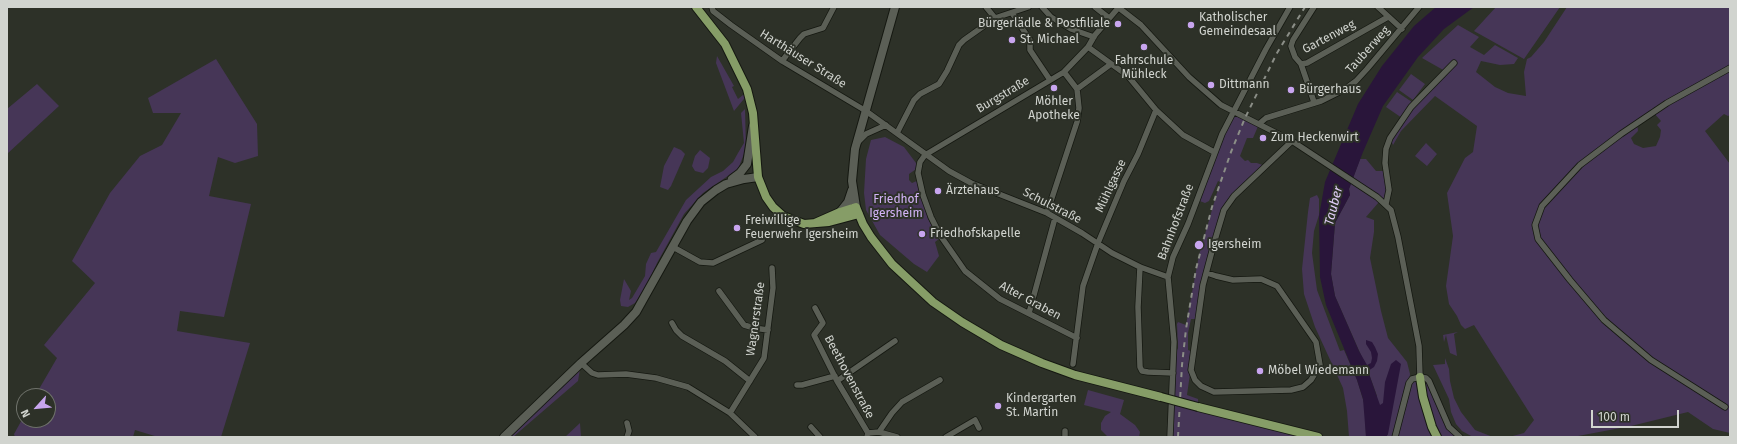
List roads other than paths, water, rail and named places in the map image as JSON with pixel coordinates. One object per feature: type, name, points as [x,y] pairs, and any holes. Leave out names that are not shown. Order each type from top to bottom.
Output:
[{"type":"main road","points":[[696,7],[725,44],[747,89],[753,113],[758,174],[766,197],[773,207],[783,216],[804,224],[829,222],[858,211]]},
{"type":"main road","points":[[815,223],[840,212],[858,211]]},
{"type":"main road","points":[[858,211],[863,224],[880,251],[917,289],[962,322],[1001,345],[1075,375],[1318,437]]},
{"type":"main road","points":[[1420,376],[1423,397],[1432,427],[1437,437]]},
{"type":"street","name":"Harthäuser Straße","points":[[712,7],[713,11],[731,26],[782,61],[866,111],[925,155]]},
{"type":"street","points":[[782,61],[804,34],[823,28],[834,7]]},
{"type":"street","points":[[858,211],[852,189],[852,168],[856,145],[895,7]]},
{"type":"street","points":[[986,7],[995,18]]},
{"type":"street","points":[[897,133],[914,100],[941,81],[947,72],[959,45],[995,18],[1028,7]]},
{"type":"street","points":[[1042,7],[1051,17],[1071,29],[1094,37]]},
{"type":"street","points":[[1095,7],[1109,18]]},
{"type":"street","points":[[1119,7],[1141,25],[1189,77],[1221,105],[1292,141],[1386,204],[1391,210],[1394,217],[1408,282],[1419,346],[1420,376]]},
{"type":"street","name":"Burgstraße","points":[[925,155],[1064,72],[1088,47],[1094,37],[1119,7]]},
{"type":"street","points":[[1314,7],[1293,40],[1291,46],[1295,57],[1301,64],[1314,102]]},
{"type":"street","points":[[1378,7],[1402,29]]},
{"type":"street","name":"Tauberweg","points":[[1259,124],[1266,118],[1334,96],[1356,81],[1402,29],[1419,7]]},
{"type":"street","name":"Bahnhofstraße","points":[[1170,437],[1174,342],[1168,277],[1176,248],[1188,224],[1214,152],[1233,112],[1289,8]]},
{"type":"street","points":[[1012,13],[1030,40],[1030,50],[1050,80]]},
{"type":"street","name":"Gartenweg","points":[[1301,64],[1307,63],[1388,17]]},
{"type":"street","points":[[1088,47],[1128,76],[1156,110],[1183,135],[1214,152]]},
{"type":"street","points":[[1386,204],[1389,190],[1385,163],[1386,149],[1390,138],[1411,107],[1454,63]]},
{"type":"street","points":[[1077,88],[1111,64]]},
{"type":"street","points":[[1725,407],[1650,360],[1604,320],[1538,239],[1535,225],[1542,206],[1580,165],[1621,134],[1667,103],[1730,68]]},
{"type":"street","points":[[1047,213],[1078,122],[1079,108],[1077,88],[1064,72]]},
{"type":"street","name":"Mühlgasse","points":[[1073,364],[1083,286],[1098,243],[1156,110]]},
{"type":"street","points":[[504,437],[636,312],[687,221],[701,202],[723,183],[740,173],[747,164],[754,124]]},
{"type":"street","points":[[856,145],[866,134],[886,125]]},
{"type":"street","points":[[1207,273],[1233,280],[1261,280],[1277,286],[1283,292],[1316,342],[1320,365],[1311,380],[1303,387],[1291,390],[1214,392],[1201,386],[1195,380],[1191,370],[1207,273],[1221,219],[1228,203],[1292,141]]},
{"type":"street","name":"Schulstraße","points":[[925,155],[971,183],[1047,213],[1112,253],[1140,267],[1168,277]]},
{"type":"street","name":"Alter Graben","points":[[925,155],[920,162],[918,173],[923,195],[934,222],[949,249],[965,271],[979,284],[1000,299],[1077,338]]},
{"type":"street","points":[[740,173],[758,174]]},
{"type":"street","points":[[720,187],[758,174]]},
{"type":"street","points":[[840,212],[848,202],[852,189]]},
{"type":"street","points":[[1028,313],[1055,218]]},
{"type":"street","points":[[673,247],[700,262],[709,263],[721,260],[762,240]]},
{"type":"street","points":[[1140,267],[1138,307],[1140,367],[1142,371],[1173,373]]},
{"type":"street","name":"Wagnerstraße","points":[[730,413],[764,358],[773,288],[772,268]]},
{"type":"street","points":[[718,291],[744,325],[768,330]]},
{"type":"street","name":"Beethovenstraße","points":[[815,308],[823,323],[814,335],[867,435]]},
{"type":"street","points":[[672,323],[682,336],[725,361],[750,381]]},
{"type":"street","points":[[797,385],[836,378],[895,341]]},
{"type":"street","points":[[581,363],[592,373],[598,375],[626,374],[672,381],[705,396],[730,413],[754,437]]},
{"type":"street","points":[[1395,437],[1409,383],[1412,379],[1420,376],[1429,381],[1449,426],[1460,437]]},
{"type":"street","points":[[879,432],[892,413],[902,402],[940,380]]},
{"type":"street","points":[[946,437],[975,420],[979,428]]},
{"type":"street","points":[[627,437],[629,431],[628,423]]},
{"type":"street","points":[[811,427],[820,437]]},
{"type":"street","points":[[867,435],[879,432],[897,437]]},
{"type":"water","name":"Tauber","points":[[1436,7],[1474,7],[1444,29],[1418,57],[1383,106],[1349,189],[1350,195],[1335,223],[1331,274],[1335,296],[1359,351],[1367,365],[1371,363],[1372,358],[1371,352],[1366,344],[1366,340],[1372,342],[1378,354],[1374,367],[1368,371],[1380,405],[1383,403],[1385,382],[1391,364],[1396,360],[1401,364],[1388,434],[1386,437],[1366,437],[1363,399],[1357,380],[1326,305],[1320,277],[1319,216],[1325,182],[1358,104],[1382,66],[1414,26]]},
{"type":"railway","points":[[1178,437],[1182,365],[1186,329],[1196,269],[1212,207],[1231,152],[1245,118],[1277,53],[1305,7]]},
{"type":"place","name":"Bürgerlädle & Postfiliale","points":[[1118,24]]},
{"type":"place","name":"Katholischer Gemeindesaal","points":[[1191,25]]},
{"type":"place","name":"St. Michael","points":[[1012,40]]},
{"type":"place","name":"Fahrschule Mühleck","points":[[1144,47]]},
{"type":"place","name":"Dittmann","points":[[1211,85]]},
{"type":"place","name":"Möhler Apotheke","points":[[1054,88]]},
{"type":"place","name":"Bürgerhaus","points":[[1291,90]]},
{"type":"place","name":"Zum Heckenwirt","points":[[1263,138]]},
{"type":"place","name":"Ärztehaus","points":[[938,191]]},
{"type":"place","name":"Freiwillige Feuerwehr Igersheim","points":[[737,228]]},
{"type":"place","name":"Friedhofskapelle","points":[[922,234]]},
{"type":"place","name":"Igersheim","points":[[1199,245]]},
{"type":"place","name":"Möbel Wiedemann","points":[[1260,371]]},
{"type":"place","name":"Kindergarten St. Martin","points":[[998,406]]},
{"type":"park label","name":"Friedhof Igersheim","points":[[896,207]]}]
